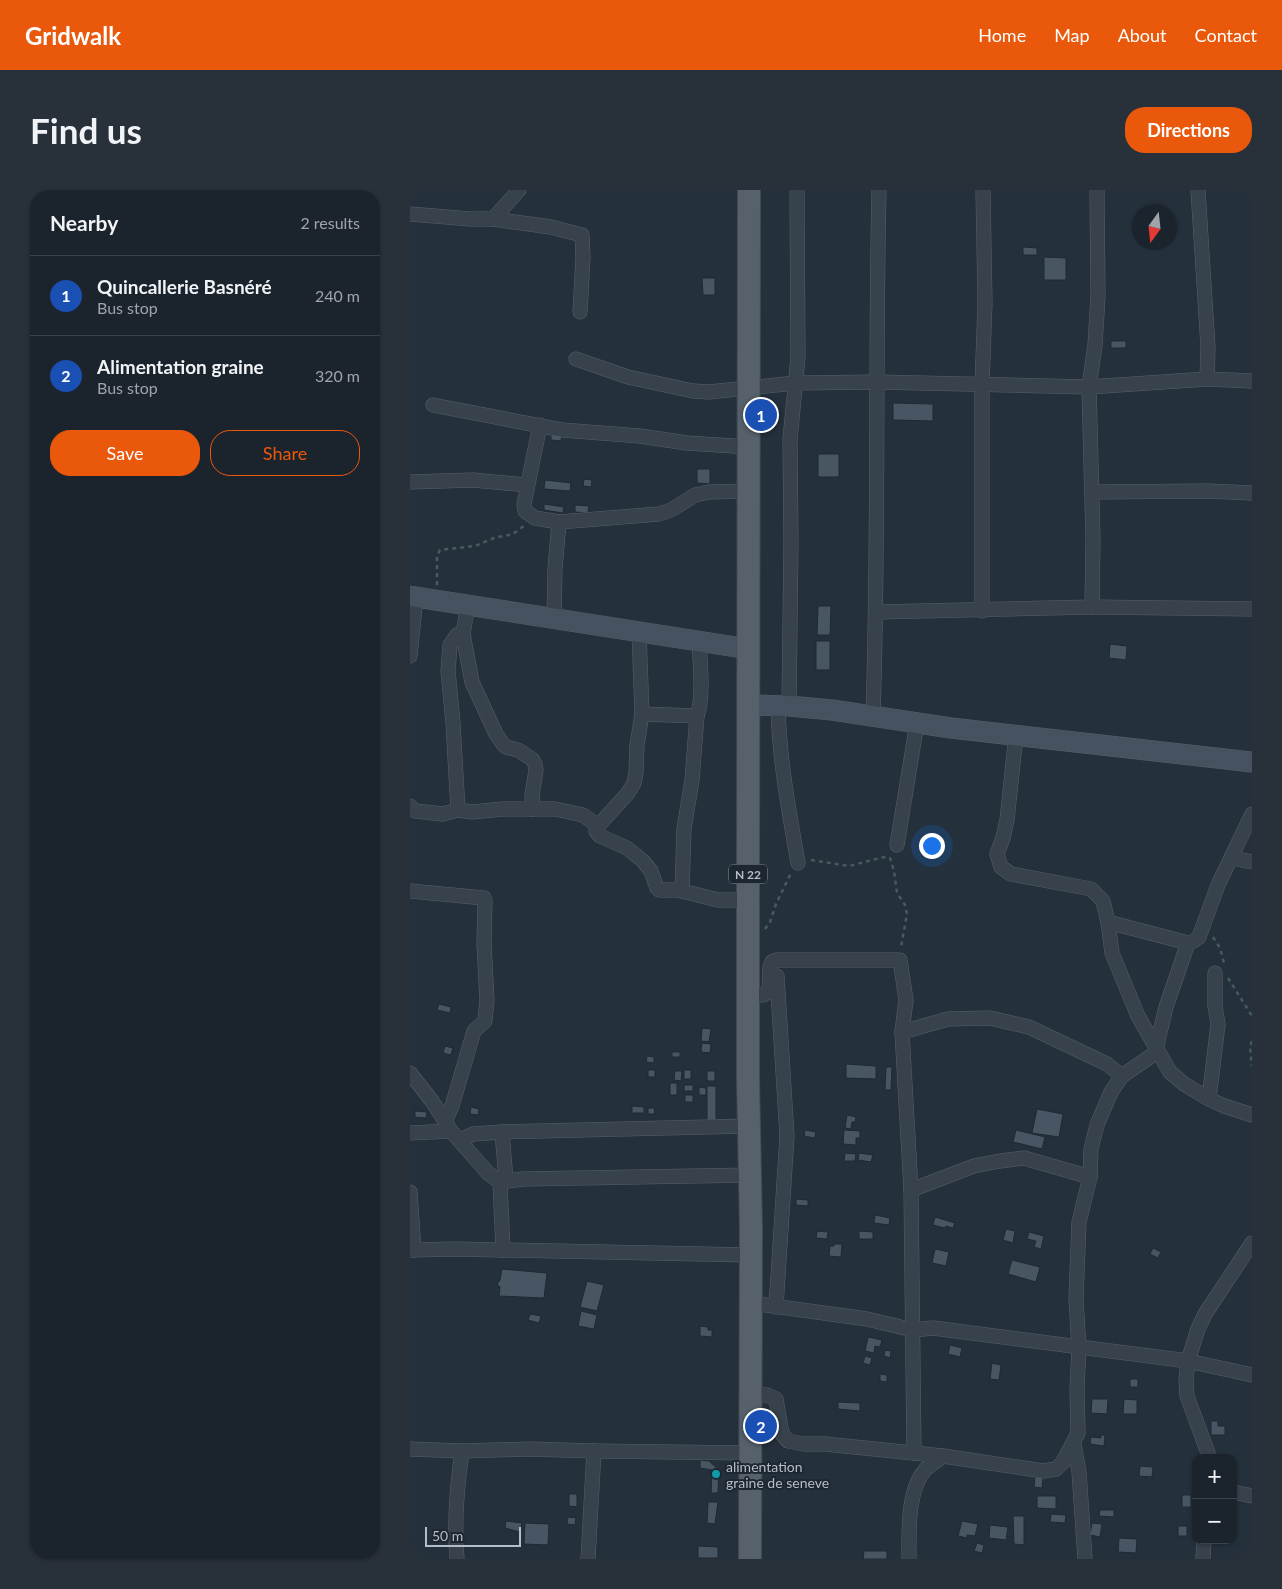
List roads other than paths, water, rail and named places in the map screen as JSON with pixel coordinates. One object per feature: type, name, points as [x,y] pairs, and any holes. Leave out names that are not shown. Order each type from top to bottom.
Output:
[{"type":"main road","name":"N 22","points":[[749,190],[748,930],[751,1303],[750,1559]]},
{"type":"street","points":[[493,219],[519,190]]},
{"type":"street","points":[[797,190],[798,357],[790,439],[791,542],[784,706],[779,738],[798,863]]},
{"type":"street","points":[[873,715],[877,612],[878,382],[876,303],[879,190]]},
{"type":"street","points":[[982,611],[982,385],[985,303],[983,190]]},
{"type":"street","points":[[1092,607],[1092,492],[1089,387],[1095,345],[1097,306],[1097,190]]},
{"type":"street","points":[[1198,190],[1208,347],[1207,379]]},
{"type":"street","points":[[410,214],[493,219],[551,227],[582,235],[583,257],[580,312]]},
{"type":"street","points":[[576,359],[628,377],[693,391],[709,392],[795,383],[878,382],[1089,387],[1207,379],[1252,381]]},
{"type":"street","points":[[434,404],[562,430],[640,436],[688,443],[749,447]]},
{"type":"street","points":[[540,425],[524,504],[525,510],[535,518],[560,522],[663,514],[695,495],[709,492],[750,491]]},
{"type":"street","points":[[410,482],[473,480],[527,485]]},
{"type":"street","points":[[1092,492],[1208,491],[1252,493]]},
{"type":"street","points":[[554,617],[555,568],[560,522]]},
{"type":"street","points":[[410,656],[413,596],[749,649]]},
{"type":"street","points":[[468,604],[463,634],[472,682],[496,734],[506,747],[520,751],[532,759],[535,764],[536,770],[532,795],[533,810]]},
{"type":"street","points":[[877,612],[1092,607],[1252,609]]},
{"type":"street","points":[[639,632],[642,714],[634,782],[628,793],[598,826],[596,832],[600,836],[627,848],[644,861],[651,872],[656,888],[663,891],[682,891],[708,899],[748,900]]},
{"type":"street","points":[[458,810],[448,671],[452,640],[456,635],[463,634]]},
{"type":"street","points":[[682,891],[684,829],[692,780],[699,709],[700,642]]},
{"type":"street","points":[[749,705],[784,706],[873,715],[891,720],[1252,762]]},
{"type":"street","points":[[642,714],[697,716]]},
{"type":"street","points":[[897,845],[917,723]]},
{"type":"street","points":[[1016,735],[1007,820],[997,854],[1001,867],[1011,874],[1091,889],[1103,901],[1112,954],[1138,1016],[1170,1072],[1184,1084],[1209,1099],[1252,1115]]},
{"type":"street","points":[[410,806],[415,811],[443,814],[458,810],[472,812],[503,809],[555,809],[588,817],[598,826]]},
{"type":"street","points":[[1108,922],[1188,942],[1200,937],[1218,885],[1252,814]]},
{"type":"street","points":[[1231,858],[1252,862]]},
{"type":"street","points":[[410,891],[472,896],[484,898],[485,900],[485,1022],[474,1032],[452,1106],[452,1131]]},
{"type":"street","points":[[750,1395],[767,1395],[776,1399],[782,1434],[788,1441],[943,1456],[1043,1471],[1056,1469],[1063,1462],[1074,1444],[1078,1433],[1077,1388],[1079,1348],[1076,1299],[1079,1222],[1090,1177],[1091,1149],[1097,1125],[1111,1092],[1122,1076],[1157,1051],[1166,1007],[1188,942]]},
{"type":"street","points":[[776,960],[787,1136],[776,1307]]},
{"type":"street","points":[[749,995],[764,995],[769,992],[770,967],[772,962],[776,960],[900,960],[906,1000],[902,1032],[911,1190],[914,1453]]},
{"type":"street","points":[[1209,1099],[1218,1024],[1215,1006],[1215,973]]},
{"type":"street","points":[[902,1032],[948,1019],[990,1018],[1029,1027],[1107,1064],[1122,1076]]},
{"type":"street","points":[[410,1073],[452,1131],[488,1173],[503,1181],[750,1174]]},
{"type":"street","points":[[410,1133],[452,1131],[473,1134],[749,1126]]},
{"type":"street","points":[[502,1132],[503,1250]]},
{"type":"street","points":[[911,1190],[974,1166],[1024,1158],[1090,1177]]},
{"type":"street","points":[[410,1192],[412,1250],[750,1255]]},
{"type":"street","points":[[1208,1454],[1187,1396],[1188,1361],[1205,1314],[1252,1243]]},
{"type":"street","points":[[751,1303],[867,1319],[913,1330],[933,1328],[1188,1361],[1252,1375]]},
{"type":"street","points":[[1074,1444],[1079,1472],[1086,1559]]},
{"type":"street","points":[[410,1449],[750,1453]]},
{"type":"street","points":[[456,1559],[456,1496],[462,1451]]},
{"type":"street","points":[[588,1559],[594,1451]]},
{"type":"street","points":[[909,1559],[909,1519],[916,1486],[924,1471],[943,1456]]},
{"type":"street","points":[[1237,1493],[1252,1496]]},
{"type":"street","points":[[1203,1559],[1204,1544]]},
{"type":"place","name":"Quincallerie Basnéré","points":[[761,415]]},
{"type":"place","name":"Alimentation graine","points":[[761,1426]]},
{"type":"place","name":"alimentation graine de seneve","points":[[716,1474]]}]
